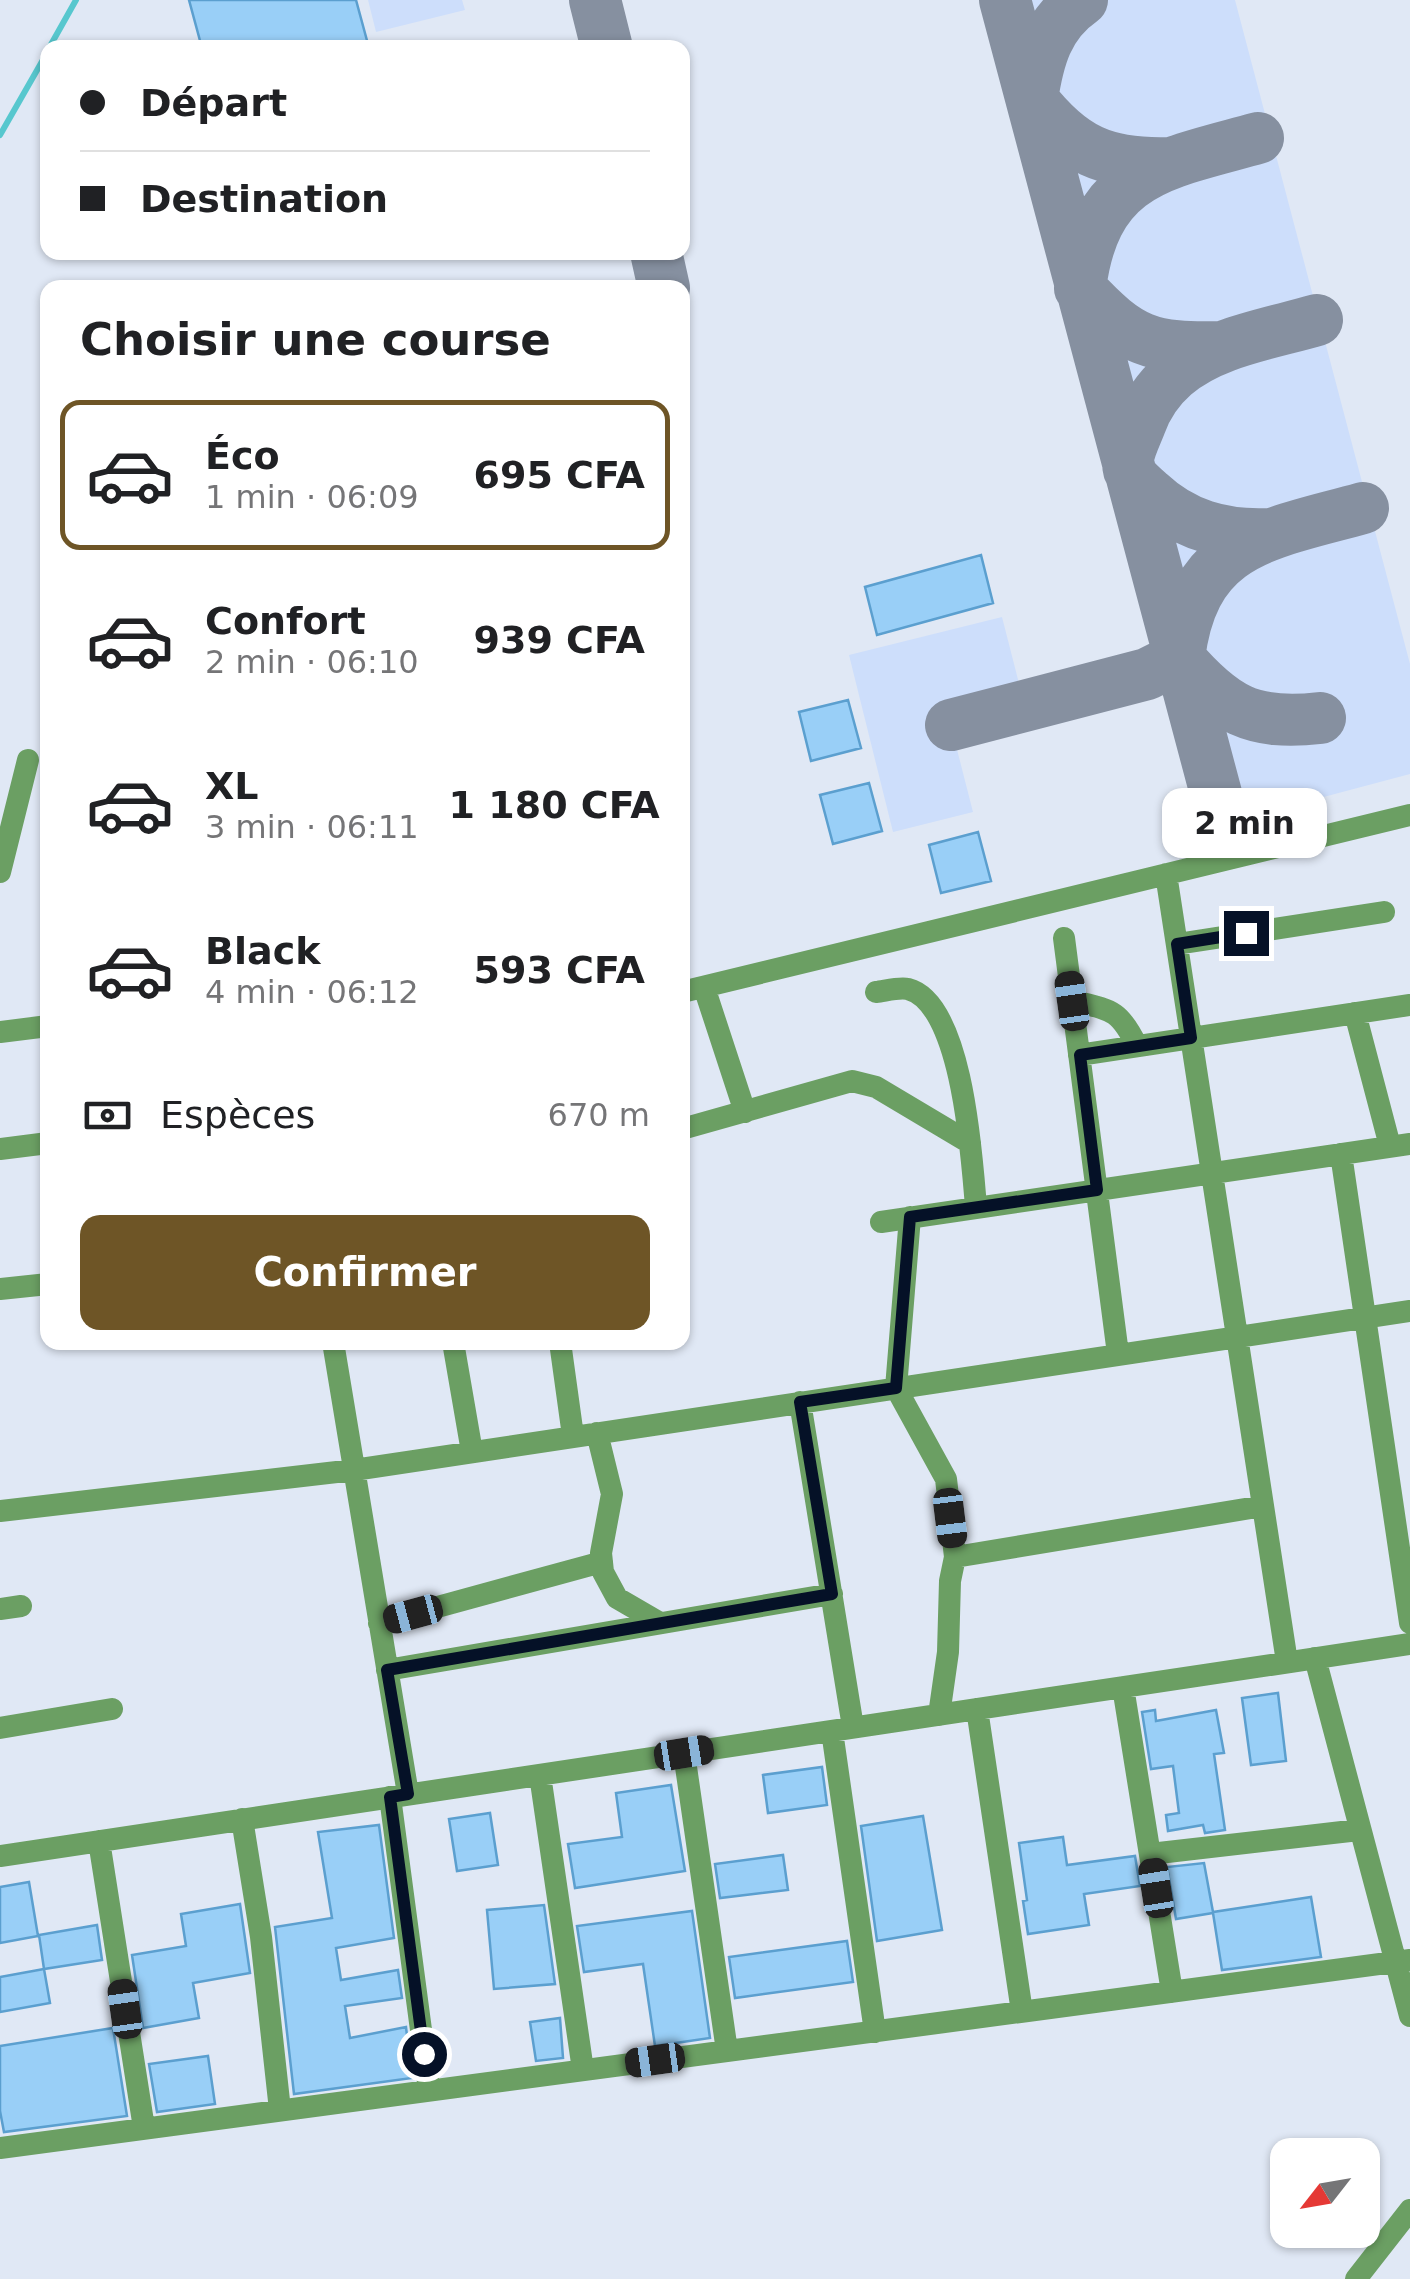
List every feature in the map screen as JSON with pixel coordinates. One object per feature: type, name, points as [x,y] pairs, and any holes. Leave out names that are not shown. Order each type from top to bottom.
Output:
[{"type":"street","points":[[0,872],[9,806],[28,760]]},
{"type":"street","points":[[745,1112],[693,989],[1410,815]]},
{"type":"street","points":[[1166,874],[1287,1662]]},
{"type":"street","points":[[1177,944],[1384,912]]},
{"type":"street","points":[[1064,938],[1118,1354]]},
{"type":"street","points":[[876,992],[907,989],[922,998],[947,1033],[966,1105],[976,1208]]},
{"type":"street","points":[[1072,1001],[1112,1010],[1123,1019],[1137,1046]]},
{"type":"street","points":[[1080,1055],[1410,1005]]},
{"type":"street","points":[[880,1222],[1400,1145],[1355,1013]]},
{"type":"street","points":[[0,1032],[40,1027]]},
{"type":"street","points":[[690,1127],[852,1081],[876,1087],[970,1143]]},
{"type":"street","points":[[0,1149],[40,1144]]},
{"type":"street","points":[[1341,1154],[1410,1623]]},
{"type":"street","points":[[910,1217],[896,1388],[946,1479],[955,1557],[939,1714]]},
{"type":"street","points":[[0,1289],[40,1285]]},
{"type":"street","points":[[0,1512],[354,1470],[1410,1311]]},
{"type":"street","points":[[333,1350],[387,1670],[430,2090]]},
{"type":"street","points":[[454,1350],[472,1452]]},
{"type":"street","points":[[562,1350],[585,1435],[612,1494],[603,1572],[617,1598],[660,1624]]},
{"type":"street","points":[[800,1402],[832,1594],[875,2032]]},
{"type":"street","points":[[955,1557],[1263,1506]]},
{"type":"street","points":[[380,1623],[602,1562]]},
{"type":"street","points":[[387,1670],[832,1594]]},
{"type":"street","points":[[0,1856],[1410,1644]]},
{"type":"street","points":[[1315,1658],[1360,1830],[1403,1961],[1410,2016]]},
{"type":"street","points":[[1123,1687],[1172,1992]]},
{"type":"street","points":[[977,1709],[1022,2012]]},
{"type":"street","points":[[0,1728],[112,1710]]},
{"type":"street","points":[[684,1753],[728,2051]]},
{"type":"street","points":[[540,1774],[583,2070]]},
{"type":"street","points":[[242,1819],[261,1938],[280,2110]]},
{"type":"street","points":[[1150,1854],[1360,1830]]},
{"type":"street","points":[[99,1841],[144,2128]]},
{"type":"street","points":[[0,2148],[1403,1961]]},
{"type":"street","points":[[1356,2279],[1410,2210]]},
{"type":"shaded area","points":[[368,0],[462,0],[465,10],[376,32]]},
{"type":"shaded area","points":[[980,0],[1235,0],[1410,664],[1410,774],[1199,830]]},
{"type":"shaded area","points":[[1002,617],[1025,707],[951,726],[973,812],[893,832],[849,655]]},
{"type":"building","points":[[189,0],[356,0],[367,40],[200,40]]},
{"type":"building","points":[[981,555],[993,603],[877,635],[865,587]]},
{"type":"building","points":[[848,700],[861,748],[811,761],[799,712]]},
{"type":"building","points":[[869,783],[882,831],[833,844],[820,795]]},
{"type":"building","points":[[978,832],[991,881],[941,893],[929,845]]},
{"type":"building","points":[[1278,1693],[1286,1761],[1251,1765],[1242,1698]]},
{"type":"building","points":[[1155,1710],[1156,1721],[1216,1710],[1224,1753],[1214,1754],[1225,1830],[1205,1833],[1203,1825],[1168,1831],[1166,1815],[1179,1813],[1173,1766],[1151,1769],[1142,1712]]},
{"type":"building","points":[[822,1767],[827,1805],[768,1813],[763,1775]]},
{"type":"building","points":[[671,1785],[685,1871],[575,1888],[568,1844],[622,1837],[616,1793]]},
{"type":"building","points":[[490,1813],[498,1865],[457,1871],[449,1819]]},
{"type":"building","points":[[923,1816],[942,1930],[877,1941],[861,1826]]},
{"type":"building","points":[[379,1825],[394,1938],[336,1948],[341,1980],[398,1970],[402,1998],[345,2006],[350,2038],[406,2027],[412,2078],[294,2094],[275,1927],[332,1918],[318,1832]]},
{"type":"building","points":[[1063,1837],[1067,1865],[1135,1856],[1140,1886],[1084,1894],[1089,1925],[1028,1934],[1019,1843]]},
{"type":"building","points":[[783,1855],[788,1890],[720,1898],[715,1864]]},
{"type":"building","points":[[1204,1863],[1213,1912],[1311,1897],[1321,1957],[1222,1970],[1213,1913],[1176,1919],[1167,1867]]},
{"type":"building","points":[[29,1882],[38,1936],[0,1943],[0,1887]]},
{"type":"building","points":[[240,1904],[250,1973],[193,1983],[199,2018],[143,2028],[132,1955],[186,1946],[181,1914]]},
{"type":"building","points":[[544,1905],[555,1984],[494,1989],[487,1910]]},
{"type":"building","points":[[692,1911],[710,2038],[655,2046],[643,1964],[584,1972],[577,1926]]},
{"type":"building","points":[[97,1925],[102,1960],[44,1969],[39,1935]]},
{"type":"building","points":[[847,1941],[853,1982],[735,1998],[729,1957]]},
{"type":"building","points":[[44,1969],[50,2003],[0,2012],[0,1977]]},
{"type":"building","points":[[560,2018],[563,2058],[536,2061],[530,2022]]},
{"type":"building","points":[[113,2028],[127,2116],[4,2132],[0,2111],[0,2046]]},
{"type":"building","points":[[208,2056],[215,2104],[157,2112],[149,2064]]},
{"type":"waterway","points":[[54,40],[76,0]]},
{"type":"waterway","points":[[0,135],[40,65]]},
{"type":"taxiway","points":[[595,0],[605,40]]},
{"type":"taxiway","points":[[1005,0],[1219,805]]},
{"type":"taxiway","points":[[1082,0],[1052,31],[1037,70],[1032,99],[1061,131],[1092,151],[1127,161],[1170,163]]},
{"type":"taxiway","points":[[1223,347],[1177,346],[1143,338],[1113,320],[1080,288],[1088,249],[1100,219],[1117,196],[1163,166],[1258,138]]},
{"type":"taxiway","points":[[658,260],[662,280]]},
{"type":"taxiway","points":[[1269,534],[1220,530],[1176,513],[1132,476],[1129,453],[1154,398],[1168,380],[1189,364],[1242,340],[1317,320]]},
{"type":"taxiway","points":[[1320,718],[1275,719],[1240,710],[1210,690],[1179,658],[1187,619],[1200,589],[1218,566],[1266,536],[1363,508]]},
{"type":"taxiway","points":[[951,725],[1147,674],[1179,658]]},
{"type":"route","points":[[424,2054],[390,1797],[408,1794],[387,1670],[832,1594],[800,1402],[896,1388],[910,1217],[1097,1190],[1080,1055],[1191,1038],[1177,944],[1246,933]]}]
